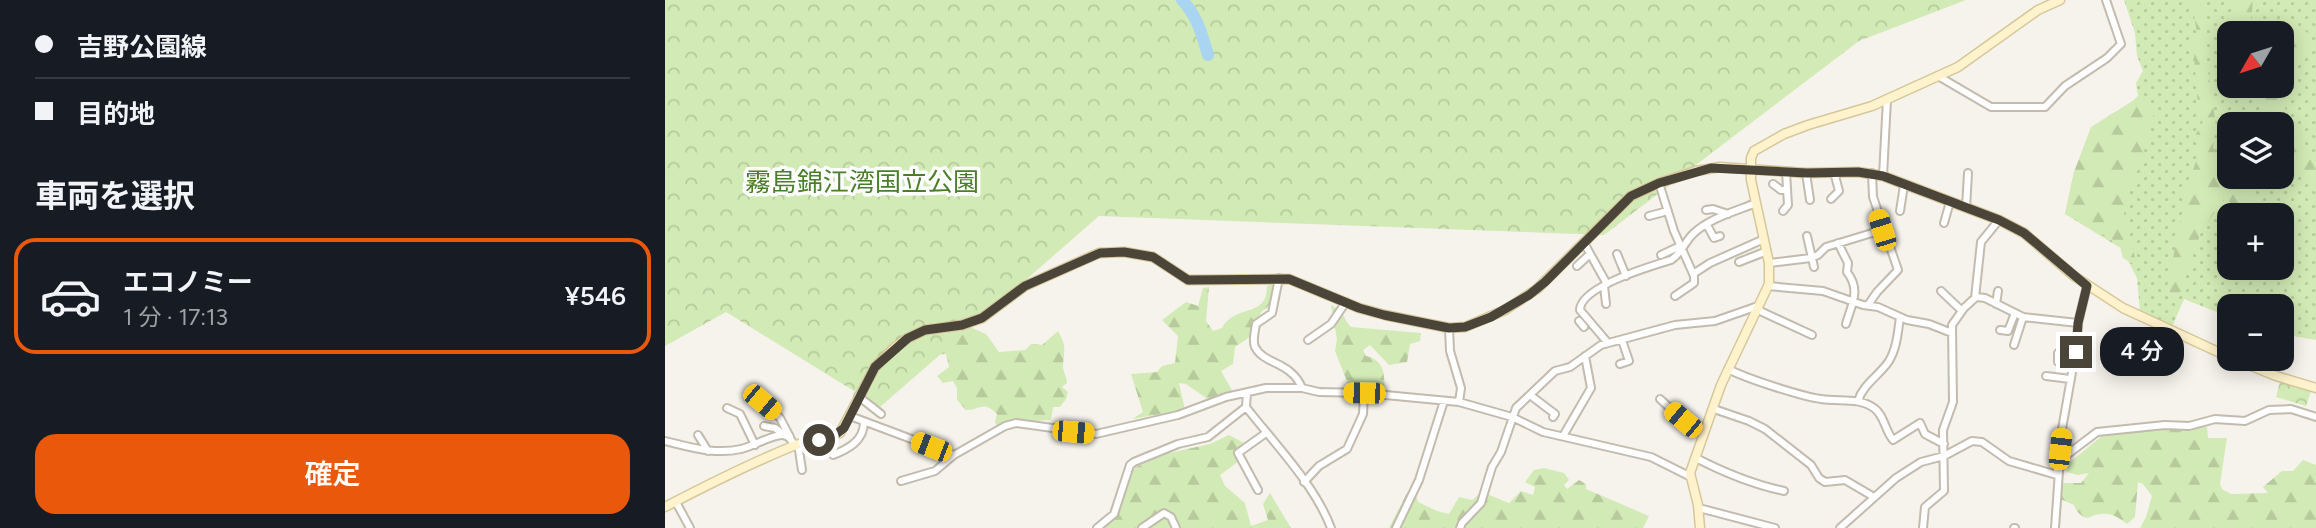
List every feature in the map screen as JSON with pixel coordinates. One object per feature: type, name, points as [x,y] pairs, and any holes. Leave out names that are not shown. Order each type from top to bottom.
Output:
[{"type":"main road","points":[[1700,528],[1699,508],[1691,477],[1696,458],[1728,369],[1768,286],[1769,263],[1750,170],[1754,151],[1774,139],[1808,125],[1858,111],[1938,76],[1974,57],[2038,10],[2056,1]]},
{"type":"main road","points":[[665,507],[792,441],[819,440],[840,433],[858,396],[881,359],[908,338],[925,330],[962,325],[982,318],[1025,286],[1100,253],[1124,252],[1153,257],[1188,280],[1279,278],[1305,284],[1384,315],[1449,328],[1478,324],[1529,295],[1545,282],[1631,196],[1659,183],[1711,168],[1872,173],[1883,176],[1999,220],[2024,233],[2087,286],[2134,313],[2217,351]]},
{"type":"main road","points":[[2264,371],[2316,388]]},
{"type":"street","points":[[1938,76],[1991,107],[2045,107],[2066,86],[2107,58],[2120,44],[2106,0]]},
{"type":"street","points":[[1883,176],[1887,99]]},
{"type":"street","points":[[1786,172],[1787,210]]},
{"type":"street","points":[[1831,199],[1839,191],[1834,172]]},
{"type":"street","points":[[1807,173],[1810,200]]},
{"type":"street","points":[[1868,305],[1898,270],[1882,230],[1873,197],[1872,173]]},
{"type":"street","points":[[1966,208],[1968,173]]},
{"type":"street","points":[[1659,183],[1681,248],[1693,274],[1694,284],[1675,296]]},
{"type":"street","points":[[1773,184],[1786,190]]},
{"type":"street","points":[[1900,211],[1904,185]]},
{"type":"street","points":[[1944,223],[1950,202]]},
{"type":"street","points":[[1608,343],[1581,322],[1580,304],[1585,297],[1605,285],[1671,260],[1693,234],[1728,214],[1756,203]]},
{"type":"street","points":[[1706,210],[1713,209],[1728,214]]},
{"type":"street","points":[[1649,216],[1668,211]]},
{"type":"street","points":[[1923,528],[1925,507],[1944,491],[1943,429],[1953,402],[1952,325],[1975,298],[1981,242],[1999,220]]},
{"type":"street","points":[[1707,225],[1714,238],[1720,236]]},
{"type":"street","points":[[1769,263],[1811,258],[1826,247],[1882,230]]},
{"type":"street","points":[[1807,236],[1814,267]]},
{"type":"street","points":[[1693,274],[1710,262],[1764,239]]},
{"type":"street","points":[[1584,243],[1605,285],[1606,304]]},
{"type":"street","points":[[1838,243],[1848,263],[1846,272],[1856,287],[1846,324]]},
{"type":"street","points":[[1661,255],[1681,248]]},
{"type":"street","points":[[1739,262],[1767,251]]},
{"type":"street","points":[[1577,265],[1590,254]]},
{"type":"street","points":[[1617,254],[1626,276]]},
{"type":"street","points":[[1279,278],[1272,313],[1256,324],[1255,348],[1297,376],[1302,388]]},
{"type":"street","points":[[1768,286],[1823,291],[1952,333]]},
{"type":"street","points":[[2055,528],[2057,472],[2078,323],[2087,286]]},
{"type":"street","points":[[1941,291],[1962,311]]},
{"type":"street","points":[[1996,304],[1998,291]]},
{"type":"street","points":[[1975,298],[1985,298],[2023,317],[2078,323]]},
{"type":"street","points":[[1308,340],[1331,324],[1346,302]]},
{"type":"street","points":[[1460,528],[1481,503],[1492,467],[1501,452],[1516,408],[1555,371],[1570,367],[1601,345],[1675,325],[1715,321],[1758,308],[1812,335]]},
{"type":"street","points":[[2000,330],[2008,331],[2015,313]]},
{"type":"street","points":[[1858,401],[1861,392],[1877,378],[1890,360],[1900,317]]},
{"type":"street","points":[[2014,345],[2023,317]]},
{"type":"street","points":[[1449,328],[1450,351],[1461,388],[1459,402]]},
{"type":"street","points":[[1620,364],[1629,361],[1622,340]]},
{"type":"street","points":[[2058,362],[2062,350],[2076,352]]},
{"type":"street","points":[[1563,436],[1591,388],[1585,356]]},
{"type":"street","points":[[1728,369],[1820,399],[1858,401],[1871,405],[1878,411],[1893,440],[1920,424],[1926,434],[1944,444]]},
{"type":"street","points":[[2046,376],[2070,379]]},
{"type":"street","points":[[901,481],[935,471],[954,455],[1005,426],[1016,423],[1096,434],[1178,415],[1226,397],[1266,388],[1302,388],[1319,392],[1364,393],[1459,402],[1512,417],[1543,432],[1651,457],[1691,477]]},
{"type":"street","points":[[752,390],[780,418],[803,470]]},
{"type":"street","points":[[1247,393],[1246,407],[1304,482],[1327,515],[1331,528]]},
{"type":"street","points":[[1304,482],[1319,466],[1347,449],[1363,414],[1364,393]]},
{"type":"street","points":[[1530,395],[1555,414],[1553,417]]},
{"type":"street","points":[[858,396],[881,414]]},
{"type":"street","points":[[1660,399],[1683,420],[1705,430]]},
{"type":"street","points":[[1396,528],[1419,480],[1444,401]]},
{"type":"street","points":[[1097,528],[1114,514],[1134,462],[1178,444],[1208,437],[1246,407]]},
{"type":"street","points":[[727,408],[740,414],[755,445]]},
{"type":"street","points":[[1714,409],[1765,429],[1811,465],[1819,478],[1825,481],[1845,480],[1874,497]]},
{"type":"street","points":[[2057,472],[2064,457],[2097,432],[2165,425],[2189,426],[2215,419],[2245,421],[2269,410],[2291,409],[2316,417]]},
{"type":"street","points":[[850,416],[954,455]]},
{"type":"street","points":[[833,455],[848,449],[861,437],[864,422]]},
{"type":"street","points":[[764,426],[775,428],[792,441]]},
{"type":"street","points":[[1258,490],[1238,453],[1266,433]]},
{"type":"street","points":[[698,435],[708,451]]},
{"type":"street","points":[[665,441],[708,451],[737,450],[778,435],[792,441]]},
{"type":"street","points":[[1840,528],[1883,488],[1921,462],[1944,456],[1972,441],[1982,442],[2009,460],[2057,472]]},
{"type":"street","points":[[1696,458],[1754,485],[1784,491]]},
{"type":"street","points":[[675,502],[690,528]]},
{"type":"street","points":[[1699,508],[1745,524],[1775,528]]},
{"type":"street","points":[[1142,528],[1164,513],[1171,517],[1176,528]]},
{"type":"green space","name":"霧島錦江湾国立公園","points":[[665,0],[1966,0],[1859,41],[1604,235],[1099,216],[880,407],[726,312],[665,346]]},
{"type":"green space","points":[[2124,0],[2316,0],[2316,340],[2294,336],[2294,294],[2217,294],[2217,312],[2184,299],[2172,327],[2140,312],[2137,278],[2122,249],[2065,214],[2074,172],[2100,126],[2108,116],[2126,107],[2138,96],[2136,83],[2143,71],[2137,56],[2135,33]]},
{"type":"green space","points":[[2187,0],[2203,0],[2205,49],[2216,126],[2213,147],[2217,160],[2217,189],[2245,189],[2262,203],[2231,203],[2224,199],[2217,203],[2217,209],[2201,232],[2177,302],[2167,288],[2187,188],[2199,152],[2196,134],[2205,118],[2198,106],[2193,44],[2197,33],[2194,15]]},
{"type":"green space","points":[[2231,0],[2253,0],[2252,21],[2235,21]]},
{"type":"green space","points":[[2298,25],[2310,35],[2310,48],[2294,72],[2294,32]]},
{"type":"green space","points":[[2139,97],[2154,113],[2147,142],[2123,208],[2137,266],[2123,258],[2119,243],[2065,214],[2074,172],[2091,127]]},
{"type":"green space","points":[[2258,98],[2284,98],[2287,112],[2262,112]]},
{"type":"green space","points":[[2294,124],[2316,164],[2316,193],[2294,159]]},
{"type":"green space","points":[[1274,284],[1272,300],[1261,312],[1254,334],[1235,347],[1233,364],[1221,371],[1233,392],[1209,400],[1186,384],[1179,383],[1185,410],[1132,419],[1143,412],[1131,374],[1157,372],[1162,366],[1175,363],[1178,336],[1162,320],[1186,302],[1198,306],[1203,288],[1209,287],[1206,321],[1213,331],[1222,328],[1235,316],[1262,303],[1267,286]]},
{"type":"green space","points":[[1331,305],[1342,313],[1351,327],[1421,333],[1420,341],[1410,344],[1407,362],[1389,365],[1370,345],[1363,350],[1366,356],[1377,361],[1383,370],[1384,394],[1350,389],[1335,351],[1337,339]]},
{"type":"green space","points":[[970,327],[986,334],[999,352],[1025,350],[1031,344],[1042,345],[1058,331],[1064,345],[1063,368],[1067,383],[1062,387],[1068,392],[1060,407],[1053,407],[1051,420],[1018,422],[998,428],[995,422],[997,414],[992,410],[985,407],[966,410],[957,400],[957,388],[953,381],[943,383],[937,376],[949,367],[946,354],[931,355]]},
{"type":"green space","points":[[2280,382],[2311,391],[2306,406],[2276,397]]},
{"type":"green space","points":[[2137,427],[2207,427],[2208,438],[2227,438],[2220,484],[2222,489],[2231,494],[2268,493],[2263,487],[2282,471],[2293,471],[2303,460],[2316,465],[2316,528],[2140,528],[2152,496],[2143,484],[2138,482],[2135,517],[2127,524],[2108,514],[2087,518],[2079,513],[2074,505],[2058,498],[2058,483],[2081,483],[2089,473],[2077,475],[2067,472],[2068,464],[2104,434],[2118,434]]},
{"type":"green space","points":[[1229,435],[1246,444],[1234,452],[1239,461],[1220,475],[1225,486],[1245,503],[1251,526],[1268,520],[1263,504],[1270,493],[1291,528],[1094,528],[1112,514],[1124,481],[1134,468],[1165,454],[1210,444]]},
{"type":"green space","points":[[1544,468],[1564,473],[1569,480],[1564,485],[1567,489],[1579,480],[1586,484],[1586,489],[1649,516],[1643,528],[1389,528],[1408,491],[1414,489],[1418,502],[1449,514],[1459,497],[1472,500],[1482,492],[1509,503],[1521,491],[1533,495],[1535,487],[1525,482],[1534,470]]},
{"type":"waterway","points":[[1182,0],[1195,19],[1208,55]]},
{"type":"route","points":[[819,440],[840,433],[875,367],[908,338],[925,330],[962,325],[982,318],[1025,286],[1100,253],[1140,253],[1162,261],[1179,275],[1195,281],[1289,279],[1359,308],[1384,315],[1449,328],[1465,327],[1478,324],[1529,295],[1631,196],[1659,183],[1696,171],[1720,167],[1807,173],[1872,173],[1999,220],[2024,233],[2087,286],[2078,323],[2076,352]]}]
